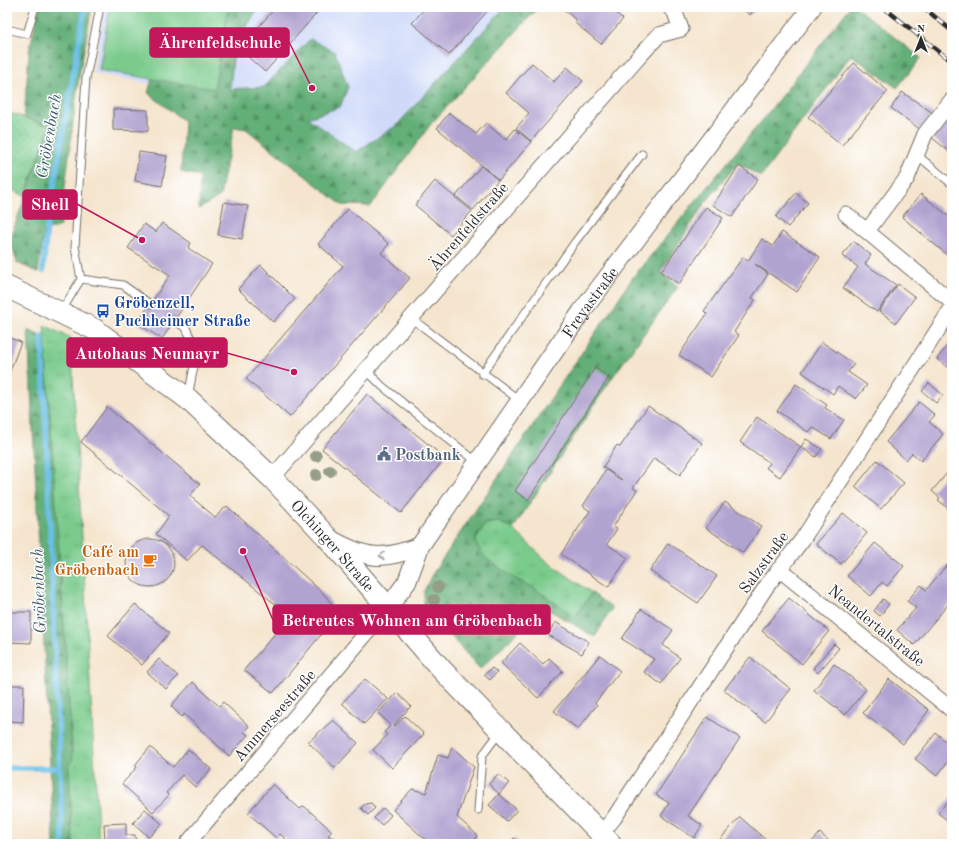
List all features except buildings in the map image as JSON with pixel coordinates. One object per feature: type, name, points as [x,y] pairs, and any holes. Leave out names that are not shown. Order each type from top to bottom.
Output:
[{"type":"main road","name":"Olchinger Straße","points":[[12,289],[94,329],[111,340],[188,399],[272,478],[327,537],[387,609],[442,670],[603,839]]},
{"type":"street","name":"Ährenfeldstraße","points":[[272,478],[659,35],[682,29],[674,10],[669,7]]},
{"type":"street","name":"Freyastraße","points":[[387,609],[407,582],[420,546],[582,311],[812,7]]},
{"type":"street","points":[[867,231],[907,178],[925,134],[951,101]]},
{"type":"street","points":[[846,214],[952,302]]},
{"type":"street","name":"Salzstraße","points":[[603,839],[614,818],[779,569],[802,540],[952,308]]},
{"type":"street","points":[[327,537],[351,550],[368,555],[387,556],[420,546]]},
{"type":"street","name":"Neandertalstraße","points":[[779,569],[952,710]]},
{"type":"street","name":"Ammerseestraße","points":[[187,844],[387,609]]},
{"type":"lane","points":[[7,29],[27,34],[35,7]]},
{"type":"lane","points":[[61,313],[80,279],[75,247],[86,78],[100,7]]},
{"type":"lane","points":[[482,374],[575,242],[642,154]]},
{"type":"lane","points":[[917,155],[952,184]]},
{"type":"lane","points":[[80,279],[123,285],[150,304]]},
{"type":"lane","points":[[411,318],[482,374],[521,401]]},
{"type":"lane","points":[[174,320],[186,328],[197,351],[188,399]]},
{"type":"lane","points":[[366,370],[382,386],[478,462]]},
{"type":"lane","points":[[478,810],[482,756],[500,731]]},
{"type":"shaded area","points":[[105,7],[524,7],[362,190],[249,102],[93,73]]},
{"type":"green space","points":[[39,7],[92,7],[79,77],[60,226],[44,232],[38,272],[17,263],[10,239],[50,126],[24,118],[29,52]]},
{"type":"green space","points":[[110,7],[228,7],[214,89],[99,70]]},
{"type":"green space","points":[[223,7],[256,7],[256,11],[234,50],[230,89],[264,87],[310,39],[335,52],[348,87],[340,107],[308,118],[356,152],[397,125],[505,7],[538,8],[431,124],[371,206],[342,205],[246,129],[234,127],[220,196],[199,209],[200,176],[181,172],[184,121],[148,93],[156,66]]},
{"type":"green space","points":[[850,7],[856,7],[921,58],[897,88],[851,55],[761,177],[738,163],[705,203],[660,272],[678,287],[612,378],[513,529],[499,522],[485,524],[475,541],[488,558],[495,564],[509,574],[540,591],[576,616],[592,593],[612,608],[595,637],[544,607],[480,669],[424,606],[424,591],[433,573],[633,277],[764,118]]},
{"type":"green space","points":[[7,112],[50,126],[25,196],[7,188]]},
{"type":"green space","points":[[44,325],[71,338],[99,844],[73,844],[69,767],[73,761]]},
{"type":"green space","points":[[28,330],[45,338],[73,761],[69,767],[73,844],[54,844]]},
{"type":"green space","points":[[499,522],[513,529],[548,562],[592,593],[575,616],[534,588],[514,578],[486,558],[475,542],[485,524]]},
{"type":"waterway","name":"Gröbenbach","points":[[43,271],[47,226],[85,7]]},
{"type":"waterway","name":"Gröbenbach","points":[[42,337],[63,844]]},
{"type":"waterway","points":[[7,768],[59,768]]},
{"type":"railway","points":[[883,7],[952,62]]},
{"type":"railway","points":[[923,7],[952,31]]},
{"type":"place","name":"Ährenfeldschule","points":[[312,88]]},
{"type":"place","name":"Shell","points":[[142,240]]},
{"type":"place","name":"Gröbenzell, Puchheimer Straße","points":[[103,311]]},
{"type":"place","name":"Autohaus Neumayr","points":[[294,372]]},
{"type":"place","name":"Postbank","points":[[384,454]]},
{"type":"place","name":"Betreutes Wohnen am Gröbenbach","points":[[243,551]]},
{"type":"place","name":"Café am Gröbenbach","points":[[150,560]]}]
